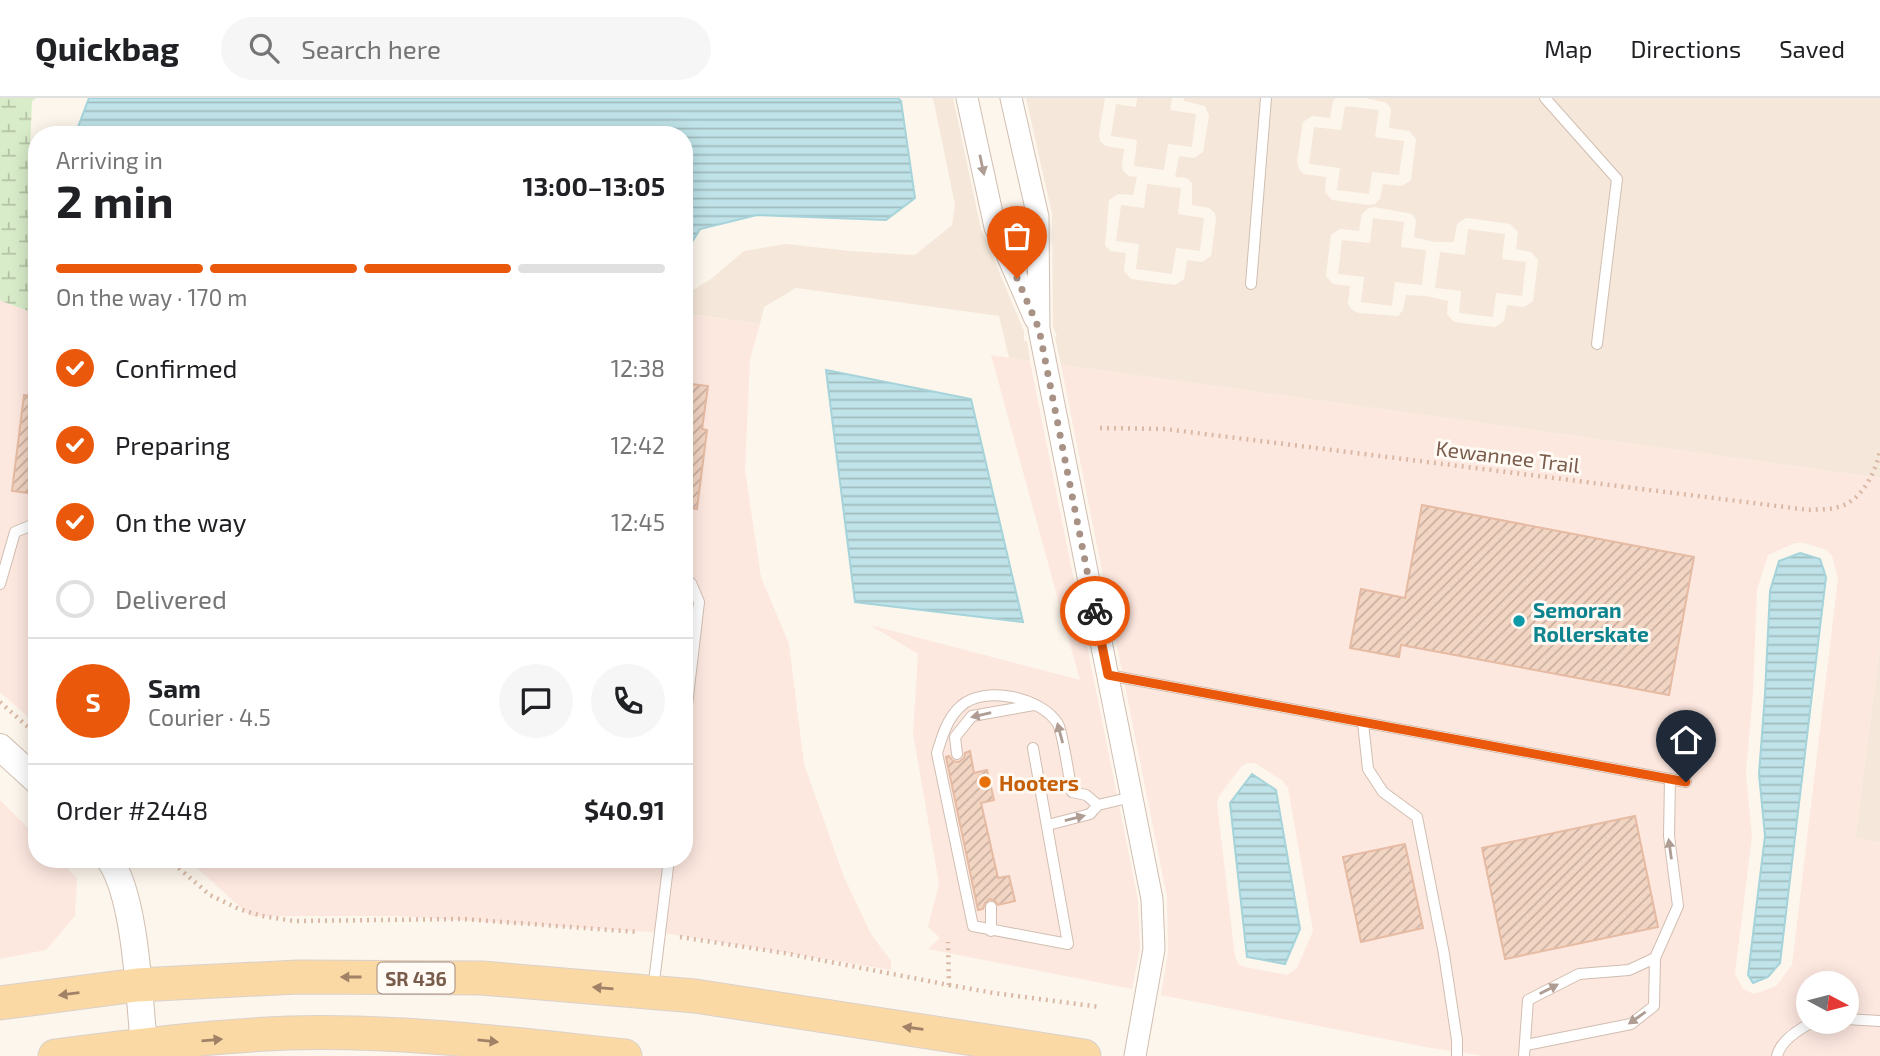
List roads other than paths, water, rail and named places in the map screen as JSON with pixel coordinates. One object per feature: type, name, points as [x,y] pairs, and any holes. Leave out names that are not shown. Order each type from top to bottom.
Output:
[{"type":"main road","name":"SR 436","points":[[0,1003],[137,985],[298,977],[482,978],[735,1002],[1084,1056]]},
{"type":"main road","points":[[55,1056],[145,1052],[289,1033],[434,1046],[625,1056]]},
{"type":"street","points":[[967,98],[995,227],[1039,329]]},
{"type":"street","points":[[1011,98],[1038,217],[1039,329],[1152,899],[1154,949],[1135,1056]]},
{"type":"street","points":[[0,747],[28,773]]},
{"type":"street","points":[[115,868],[130,920],[145,1052]]},
{"type":"lane","points":[[1251,284],[1266,98]]},
{"type":"lane","points":[[1545,98],[1616,178],[1597,344]]},
{"type":"lane","points":[[0,584],[15,532],[28,527]]},
{"type":"lane","points":[[693,588],[699,601],[693,653]]},
{"type":"lane","points":[[1108,675],[1686,782]]},
{"type":"lane","points":[[1033,748],[1068,944],[973,926],[937,753],[944,729],[961,705],[982,695],[1008,695],[1045,710],[1059,724],[1072,792],[1086,795],[1098,804]]},
{"type":"lane","points":[[957,754],[955,737],[972,716],[1034,705]]},
{"type":"lane","points":[[1363,723],[1368,769],[1382,792],[1417,817],[1446,966],[1457,1056]]},
{"type":"lane","points":[[1655,958],[1629,970],[1579,974],[1528,1000],[1525,1050],[1631,1024],[1654,1006],[1655,958],[1678,906],[1668,836],[1670,779]]},
{"type":"lane","points":[[1048,825],[1090,814],[1098,804],[1132,797]]},
{"type":"lane","points":[[653,993],[668,868]]},
{"type":"lane","points":[[991,907],[991,931]]},
{"type":"lane","points":[[1859,1019],[1880,1021]]},
{"type":"lane","points":[[1777,1056],[1778,1051],[1796,1031]]},
{"type":"water","points":[[89,98],[898,98],[901,101],[915,198],[886,220],[757,215],[700,229],[693,240],[693,126],[78,126]]},
{"type":"water","points":[[826,370],[971,399],[1023,622],[855,602]]},
{"type":"water","points":[[1800,553],[1820,559],[1826,577],[1780,963],[1768,977],[1753,983],[1748,975],[1765,836],[1759,774],[1770,591],[1779,561]]},
{"type":"water","points":[[1252,774],[1276,790],[1300,929],[1285,964],[1247,957],[1230,803]]},
{"type":"place","name":"Semoran Rollerskate","points":[[1519,621]]},
{"type":"place","name":"Hooters","points":[[985,782]]}]
